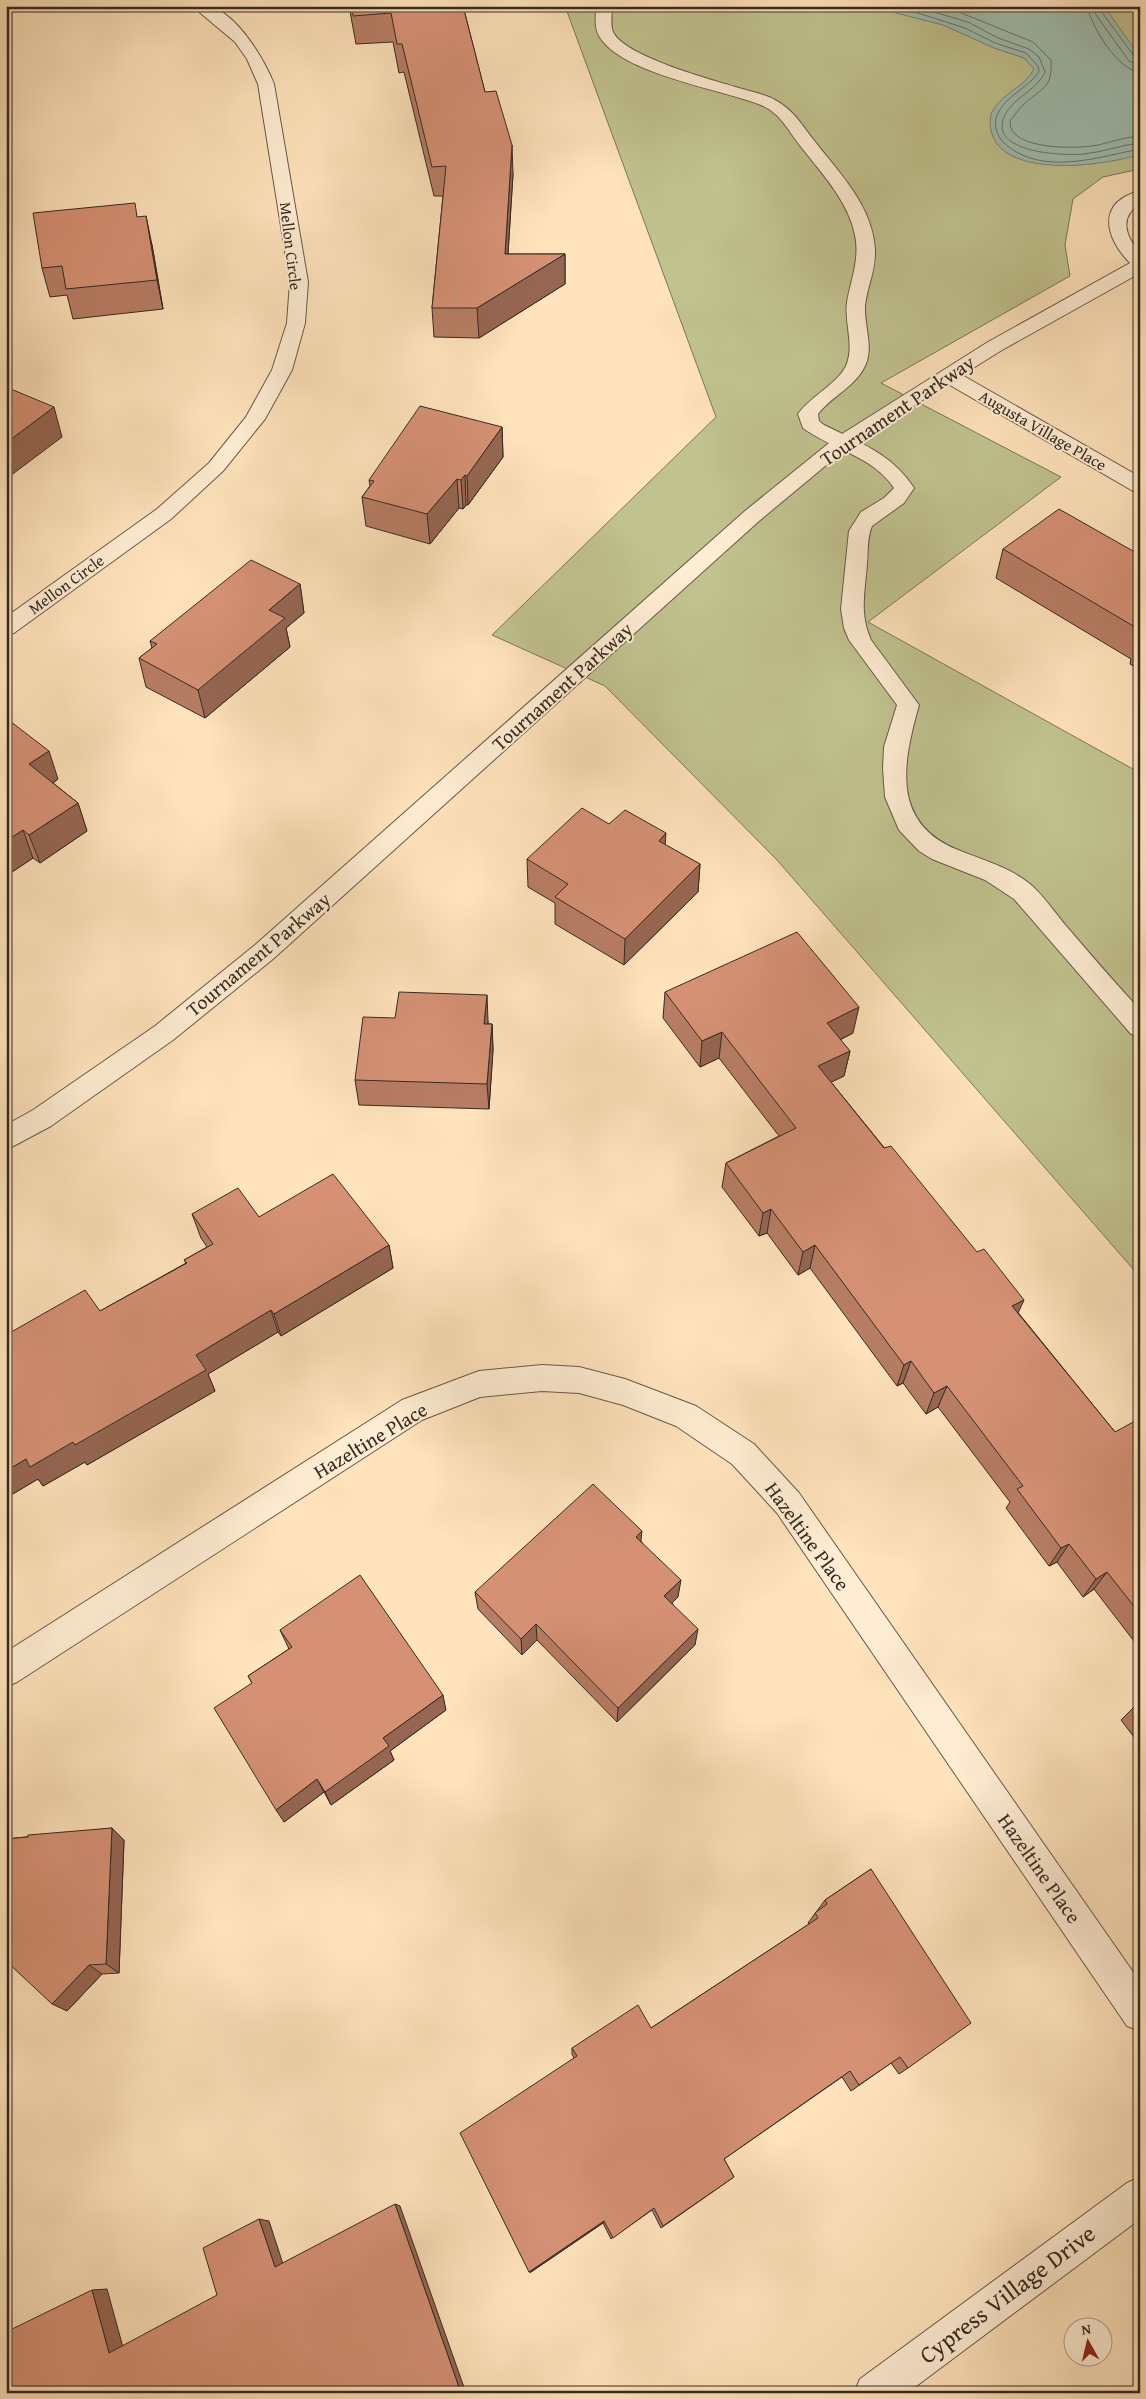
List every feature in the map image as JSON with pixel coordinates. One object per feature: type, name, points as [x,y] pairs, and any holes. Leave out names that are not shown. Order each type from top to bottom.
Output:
[{"type":"street","name":"Mellon Circle","points":[[6,628],[164,514],[216,467],[255,420],[282,370],[296,323],[299,282],[266,84],[259,63],[240,36],[220,18],[200,6]]},
{"type":"street","points":[[604,6],[604,25],[607,37],[634,57],[778,107],[787,115],[850,199],[864,231],[866,251],[864,275],[856,306],[859,352],[851,374],[814,405],[808,414],[810,424],[841,443],[866,454],[897,475],[904,488],[900,497],[864,521],[859,535],[852,615],[857,636],[869,656],[887,674],[908,704],[895,751],[894,780],[900,810],[909,829],[925,845],[1008,879],[1023,892],[1140,1027]]},
{"type":"street","name":"Tournament Parkway","points":[[6,1139],[42,1118],[164,1033],[264,952],[752,516],[841,443],[947,375],[1140,264],[1126,251],[1116,233],[1117,216],[1129,201],[1140,196]]},
{"type":"street","name":"Augusta Village Place","points":[[947,375],[1140,486]]},
{"type":"street","name":"Hazeltine Place","points":[[6,1671],[412,1410],[479,1384],[542,1378],[579,1380],[625,1392],[686,1416],[743,1454],[788,1503],[1140,2013]]},
{"type":"street","name":"Cypress Village Drive","points":[[874,2393],[1140,2196]]},
{"type":"green space","points":[[565,6],[1130,6],[1140,19],[1140,169],[1103,177],[1073,199],[1065,245],[1070,276],[881,383],[1061,477],[868,622],[1140,773],[1140,1277],[777,860],[605,686],[492,635],[716,417]]},
{"type":"water","points":[[887,6],[1104,6],[1140,57],[1140,154],[1082,165],[1036,163],[1016,158],[1001,148],[992,134],[990,118],[996,105],[1025,81],[1034,69],[1024,58],[994,48],[943,25],[896,13]]},
{"type":"building","points":[[352,6],[463,6],[485,92],[496,91],[512,145],[505,254],[565,254],[477,308],[432,308],[446,166],[432,167],[402,44],[397,44],[391,13],[353,16]]},
{"type":"building","points":[[135,203],[137,217],[146,216],[157,280],[66,289],[62,266],[42,268],[33,213]]},
{"type":"building","points":[[6,387],[54,407],[6,443]]},
{"type":"building","points":[[420,406],[502,427],[467,476],[465,475],[461,480],[457,479],[427,514],[362,497],[374,481],[369,480]]},
{"type":"building","points":[[1059,509],[1140,555],[1140,630],[1003,549]]},
{"type":"building","points":[[251,560],[300,584],[269,610],[285,618],[198,690],[139,658],[157,644],[150,641]]},
{"type":"building","points":[[6,718],[49,751],[29,764],[78,803],[29,835],[23,830],[6,841]]},
{"type":"building","points":[[582,808],[609,824],[625,810],[666,833],[659,841],[700,864],[625,939],[555,897],[568,884],[527,859]]},
{"type":"building","points":[[797,932],[859,1007],[827,1023],[850,1051],[818,1066],[884,1148],[891,1146],[977,1252],[984,1249],[1024,1300],[1012,1306],[1115,1432],[1135,1421],[1140,1426],[1140,1614],[1107,1572],[1096,1579],[1069,1544],[1061,1548],[1017,1489],[1023,1486],[947,1386],[934,1393],[911,1361],[904,1365],[815,1245],[803,1252],[771,1209],[763,1213],[726,1163],[796,1128],[722,1032],[702,1041],[665,992]]},
{"type":"building","points":[[399,992],[487,995],[484,1024],[492,1024],[487,1084],[355,1080],[363,1017],[395,1018]]},
{"type":"building","points":[[333,1174],[389,1245],[274,1314],[271,1310],[196,1355],[206,1370],[75,1445],[73,1442],[30,1467],[26,1459],[6,1471],[6,1335],[85,1290],[100,1311],[187,1263],[184,1260],[213,1244],[192,1214],[238,1188],[259,1217]]},
{"type":"building","points":[[593,1484],[642,1531],[636,1537],[681,1580],[664,1596],[698,1629],[618,1708],[536,1624],[521,1639],[475,1592]]},
{"type":"building","points":[[360,1575],[443,1695],[383,1738],[389,1746],[325,1792],[317,1779],[276,1810],[214,1708],[252,1683],[248,1676],[292,1647],[280,1630]]},
{"type":"building","points":[[1140,1702],[1140,1710],[1136,1705]]},
{"type":"building","points":[[112,1828],[106,1964],[89,1965],[52,2004],[6,1961],[6,1839],[28,1837],[28,1835]]},
{"type":"building","points":[[871,1869],[971,2023],[908,2068],[900,2057],[859,2085],[850,2071],[724,2159],[734,2177],[663,2226],[654,2208],[613,2238],[604,2221],[529,2272],[460,2133],[577,2056],[572,2048],[638,2005],[651,2028],[818,1918],[815,1913],[827,1904],[825,1900]]},
{"type":"building","points":[[395,2204],[461,2393],[6,2393],[6,2332],[92,2290],[109,2353],[217,2295],[203,2248],[259,2219],[275,2267]]}]
